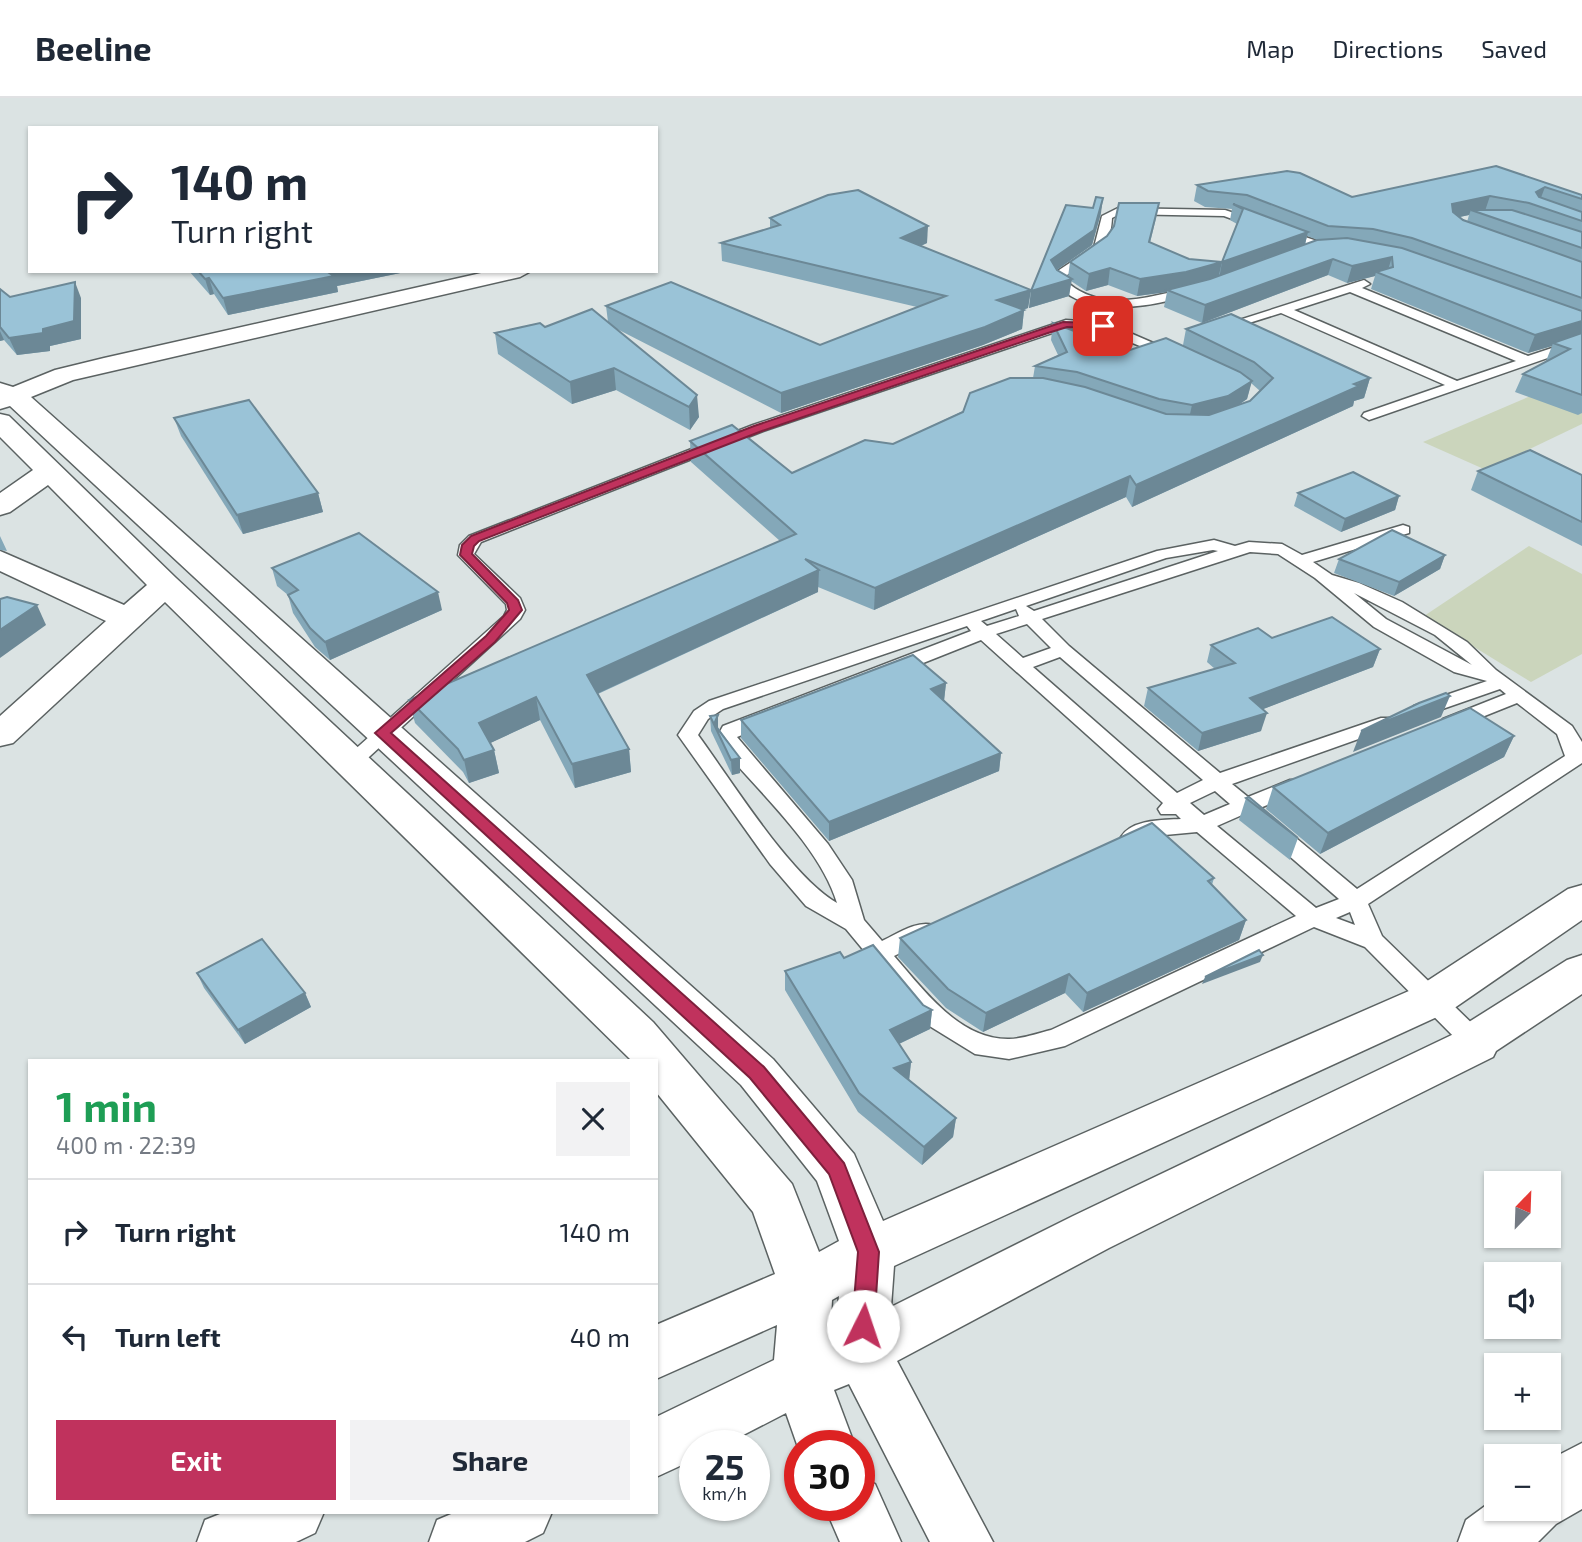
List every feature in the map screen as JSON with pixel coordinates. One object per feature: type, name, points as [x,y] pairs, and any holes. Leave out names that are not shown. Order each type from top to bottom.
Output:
[{"type":"street","points":[[3,402],[64,376],[104,365],[511,273]]},
{"type":"street","points":[[3,402],[49,472],[637,1034],[658,1059]]},
{"type":"street","points":[[3,402],[382,733],[757,1072],[837,1170],[869,1252],[861,1351],[963,1542]]},
{"type":"street","points":[[0,506],[49,472]]},
{"type":"street","points":[[0,560],[128,619]]},
{"type":"street","points":[[10,603],[41,579]]},
{"type":"street","points":[[0,735],[165,585]]},
{"type":"street","points":[[658,1351],[806,1286],[869,1252],[1434,999],[1582,900]]},
{"type":"street","points":[[658,1447],[801,1376],[861,1351],[1091,1232],[1477,1044],[1477,1040],[1582,972]]},
{"type":"street","points":[[658,1059],[774,1200],[806,1286],[801,1376],[820,1430]]},
{"type":"street","points":[[1561,1487],[1582,1472]]},
{"type":"street","points":[[227,1542],[290,1514]]},
{"type":"street","points":[[459,1542],[518,1514]]},
{"type":"street","points":[[861,1521],[871,1542]]},
{"type":"street","points":[[1488,1542],[1516,1521]]},
{"type":"lane","points":[[1209,285],[1144,304],[1115,306],[1079,294],[1060,283],[1057,277],[1098,253],[1107,227],[1107,216],[1118,212],[1225,213],[1321,248],[1349,249]]},
{"type":"lane","points":[[1296,256],[1321,248]]},
{"type":"lane","points":[[1215,330],[1382,279]]},
{"type":"lane","points":[[1351,288],[1527,360]]},
{"type":"lane","points":[[1282,309],[1458,386]]},
{"type":"lane","points":[[351,762],[511,619],[516,610],[514,602],[466,555],[468,545],[491,531],[758,428],[1066,324],[1086,323],[1121,332],[1194,364]]},
{"type":"lane","points":[[1369,416],[1582,342]]},
{"type":"lane","points":[[1302,560],[1403,530]]},
{"type":"lane","points":[[701,715],[731,738],[820,849],[841,880],[854,923],[932,1015],[975,1044],[1009,1049],[1056,1039],[1313,918],[1356,901],[1576,758],[1572,742],[1565,730],[1504,684],[1461,668],[1380,623],[1321,574],[1282,549],[1266,547],[1231,550],[1214,545],[1192,547],[968,618],[716,705],[701,715],[688,735],[778,859],[814,901],[854,923]]},
{"type":"lane","points":[[731,738],[984,633],[1214,560],[1231,550]]},
{"type":"lane","points":[[1015,604],[1063,650],[1356,901],[1373,942]]},
{"type":"lane","points":[[968,618],[1175,802],[1313,918],[1373,942],[1477,1044]]},
{"type":"lane","points":[[1020,665],[1063,650]]},
{"type":"lane","points":[[1432,730],[1504,684]]},
{"type":"lane","points":[[1150,829],[1175,802],[1217,783],[1504,684]]},
{"type":"lane","points":[[1113,846],[1150,829],[1201,824],[1319,776]]},
{"type":"lane","points":[[877,953],[939,925]]},
{"type":"green space","points":[[1582,374],[1582,424],[1486,470],[1423,442]]},
{"type":"green space","points":[[1529,546],[1582,574],[1582,654],[1531,682],[1424,616]]},
{"type":"building","points":[[1496,166],[1582,195],[1582,199],[1545,187],[1536,192],[1539,197],[1582,212],[1582,221],[1529,203],[1490,196],[1452,204],[1453,212],[1463,220],[1582,262],[1582,298],[1412,238],[1373,229],[1328,226],[1247,195],[1208,191],[1197,185],[1287,171],[1300,173],[1352,197]]},
{"type":"building","points":[[858,190],[928,226],[901,238],[1031,290],[997,300],[1024,310],[985,327],[781,393],[606,306],[671,282],[820,345],[946,296],[721,243],[780,225],[770,218],[828,195]]},
{"type":"building","points":[[1096,197],[1103,198],[1094,230],[1051,260],[1057,270],[1072,279],[1031,291],[1066,205],[1093,208]]},
{"type":"building","points":[[1119,203],[1159,203],[1149,242],[1189,259],[1222,262],[1186,272],[1140,279],[1110,268],[1089,274],[1070,262],[1107,236],[1114,226]]},
{"type":"building","points":[[1233,204],[1308,232],[1222,262],[1243,209]]},
{"type":"building","points":[[1471,210],[1512,210],[1582,232],[1582,248]]},
{"type":"building","points":[[1347,238],[1402,248],[1582,311],[1582,321],[1535,335],[1376,272],[1393,267],[1392,257],[1352,266],[1333,259],[1205,305],[1167,290],[1210,279],[1317,240]]},
{"type":"building","points":[[200,273],[329,273],[334,276],[223,298],[209,278],[205,279]]},
{"type":"building","points":[[75,282],[74,321],[43,329],[43,333],[9,338],[0,327],[0,289],[10,297]]},
{"type":"building","points":[[592,309],[697,395],[689,407],[614,368],[570,382],[495,333],[540,323],[545,327]]},
{"type":"building","points":[[1231,314],[1370,378],[1354,384],[1359,386],[1136,485],[1130,476],[875,588],[805,559],[819,570],[587,675],[629,749],[572,764],[536,697],[479,723],[494,750],[464,760],[458,749],[409,700],[796,534],[690,441],[732,425],[792,473],[865,440],[893,444],[963,412],[970,393],[1010,378],[1043,378],[1085,387],[1166,414],[1209,415],[1250,401],[1273,378],[1254,362],[1186,329]]},
{"type":"building","points":[[1053,323],[1127,351],[1166,338],[1240,372],[1252,381],[1228,396],[1192,405],[1159,399],[1077,372],[1035,366],[1067,352]]},
{"type":"building","points":[[1582,333],[1582,395],[1523,374],[1570,349],[1553,343]]},
{"type":"building","points":[[249,400],[318,493],[237,515],[174,418]]},
{"type":"building","points":[[1530,450],[1582,475],[1582,522],[1478,471]]},
{"type":"building","points":[[1353,472],[1399,496],[1345,519],[1298,493]]},
{"type":"building","points":[[1392,530],[1445,555],[1399,582],[1339,559]]},
{"type":"building","points":[[359,533],[438,592],[325,642],[310,628],[288,595],[298,590],[272,568]]},
{"type":"building","points":[[7,597],[37,605],[0,630],[0,599]]},
{"type":"building","points":[[1332,617],[1380,649],[1250,698],[1267,713],[1202,733],[1148,688],[1235,663],[1211,645],[1258,628],[1272,638]]},
{"type":"building","points":[[913,655],[946,683],[931,689],[1001,753],[829,822],[741,720]]},
{"type":"building","points":[[1446,693],[1450,696],[1361,731],[1419,703]]},
{"type":"building","points":[[1470,708],[1514,736],[1328,833],[1273,787]]},
{"type":"building","points":[[718,715],[714,724],[740,758],[731,760],[710,716]]},
{"type":"building","points":[[1249,797],[1298,838],[1246,798]]},
{"type":"building","points":[[1152,823],[1214,878],[1208,881],[1246,920],[1087,993],[1069,974],[986,1013],[948,989],[900,938]]},
{"type":"building","points":[[262,939],[305,993],[238,1030],[197,973]]},
{"type":"building","points":[[873,945],[923,1005],[932,1010],[890,1030],[911,1062],[894,1068],[956,1118],[924,1147],[859,1093],[785,971],[840,952],[844,958]]},
{"type":"building","points":[[1259,950],[1263,955],[1205,977]]},
{"type":"route","points":[[863,1326],[869,1252],[837,1170],[757,1072],[382,733],[491,639],[516,610],[514,602],[466,555],[468,545],[475,539],[758,428],[1066,324],[1103,326]]}]
